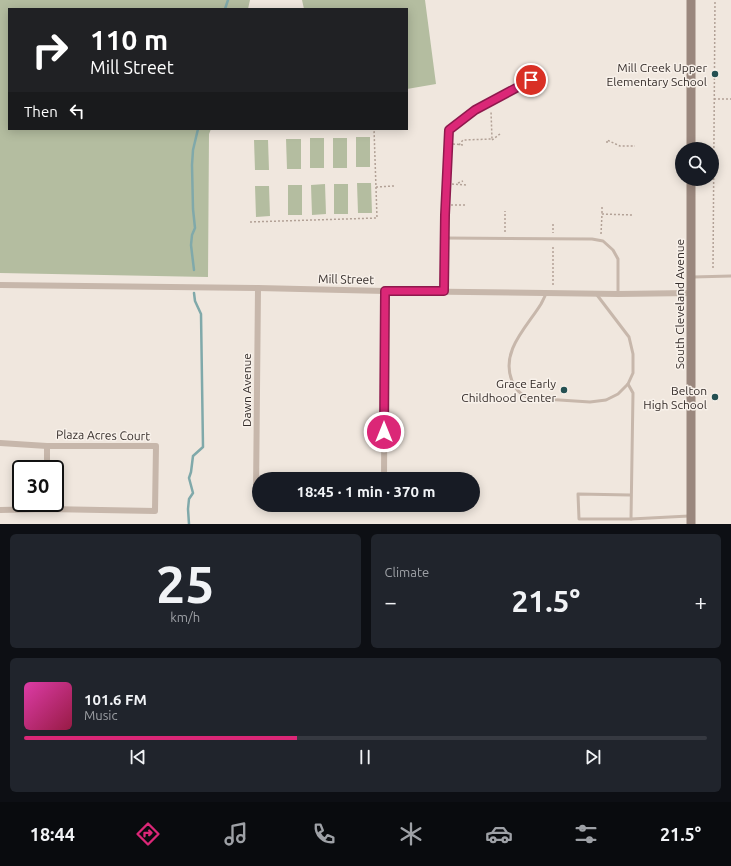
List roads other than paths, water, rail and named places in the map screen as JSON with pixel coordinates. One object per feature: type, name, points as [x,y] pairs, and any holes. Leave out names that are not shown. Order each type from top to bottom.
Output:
[{"type":"street","points":[[691,0],[691,142]]},
{"type":"street","name":"South Cleveland Avenue","points":[[691,186],[691,520]]},
{"type":"street","name":"Mill Street","points":[[0,285],[597,294],[691,293]]},
{"type":"street","name":"Dawn Avenue","points":[[258,288],[258,472]]},
{"type":"street","points":[[384,472],[385,291]]},
{"type":"street","name":"Plaza Acres Court","points":[[0,443],[47,446],[156,446],[155,511],[64,507]]},
{"type":"street","points":[[47,446],[47,460]]},
{"type":"street","name":"Plaza Acres Court","points":[[0,510],[12,509]]},
{"type":"lane","points":[[444,291],[449,130],[475,110],[543,74]]},
{"type":"lane","points":[[445,238],[592,239],[603,241],[613,250],[618,259],[618,294]]},
{"type":"lane","points":[[691,277],[731,276]]},
{"type":"lane","points":[[546,293],[541,304],[522,330],[512,347],[509,368],[511,378],[520,393],[528,398],[590,402],[606,400],[618,394],[628,384],[634,374],[633,354],[628,337],[597,294]]},
{"type":"lane","points":[[628,384],[633,393],[633,449],[630,495],[631,519]]},
{"type":"lane","points":[[630,495],[578,494],[578,519],[691,520]]},
{"type":"waterway","points":[[225,8],[228,0]]},
{"type":"waterway","points":[[194,270],[191,245],[192,235],[195,228],[192,165],[193,150],[198,130]]},
{"type":"waterway","points":[[189,524],[189,499],[193,493],[189,478],[193,456],[203,447],[201,314],[195,301],[194,293]]},
{"type":"place","name":"Mill Creek Upper Elementary School","points":[[715,74]]},
{"type":"place","name":"Grace Early Childhood Center","points":[[564,390]]},
{"type":"place","name":"Belton High School","points":[[715,397]]}]
